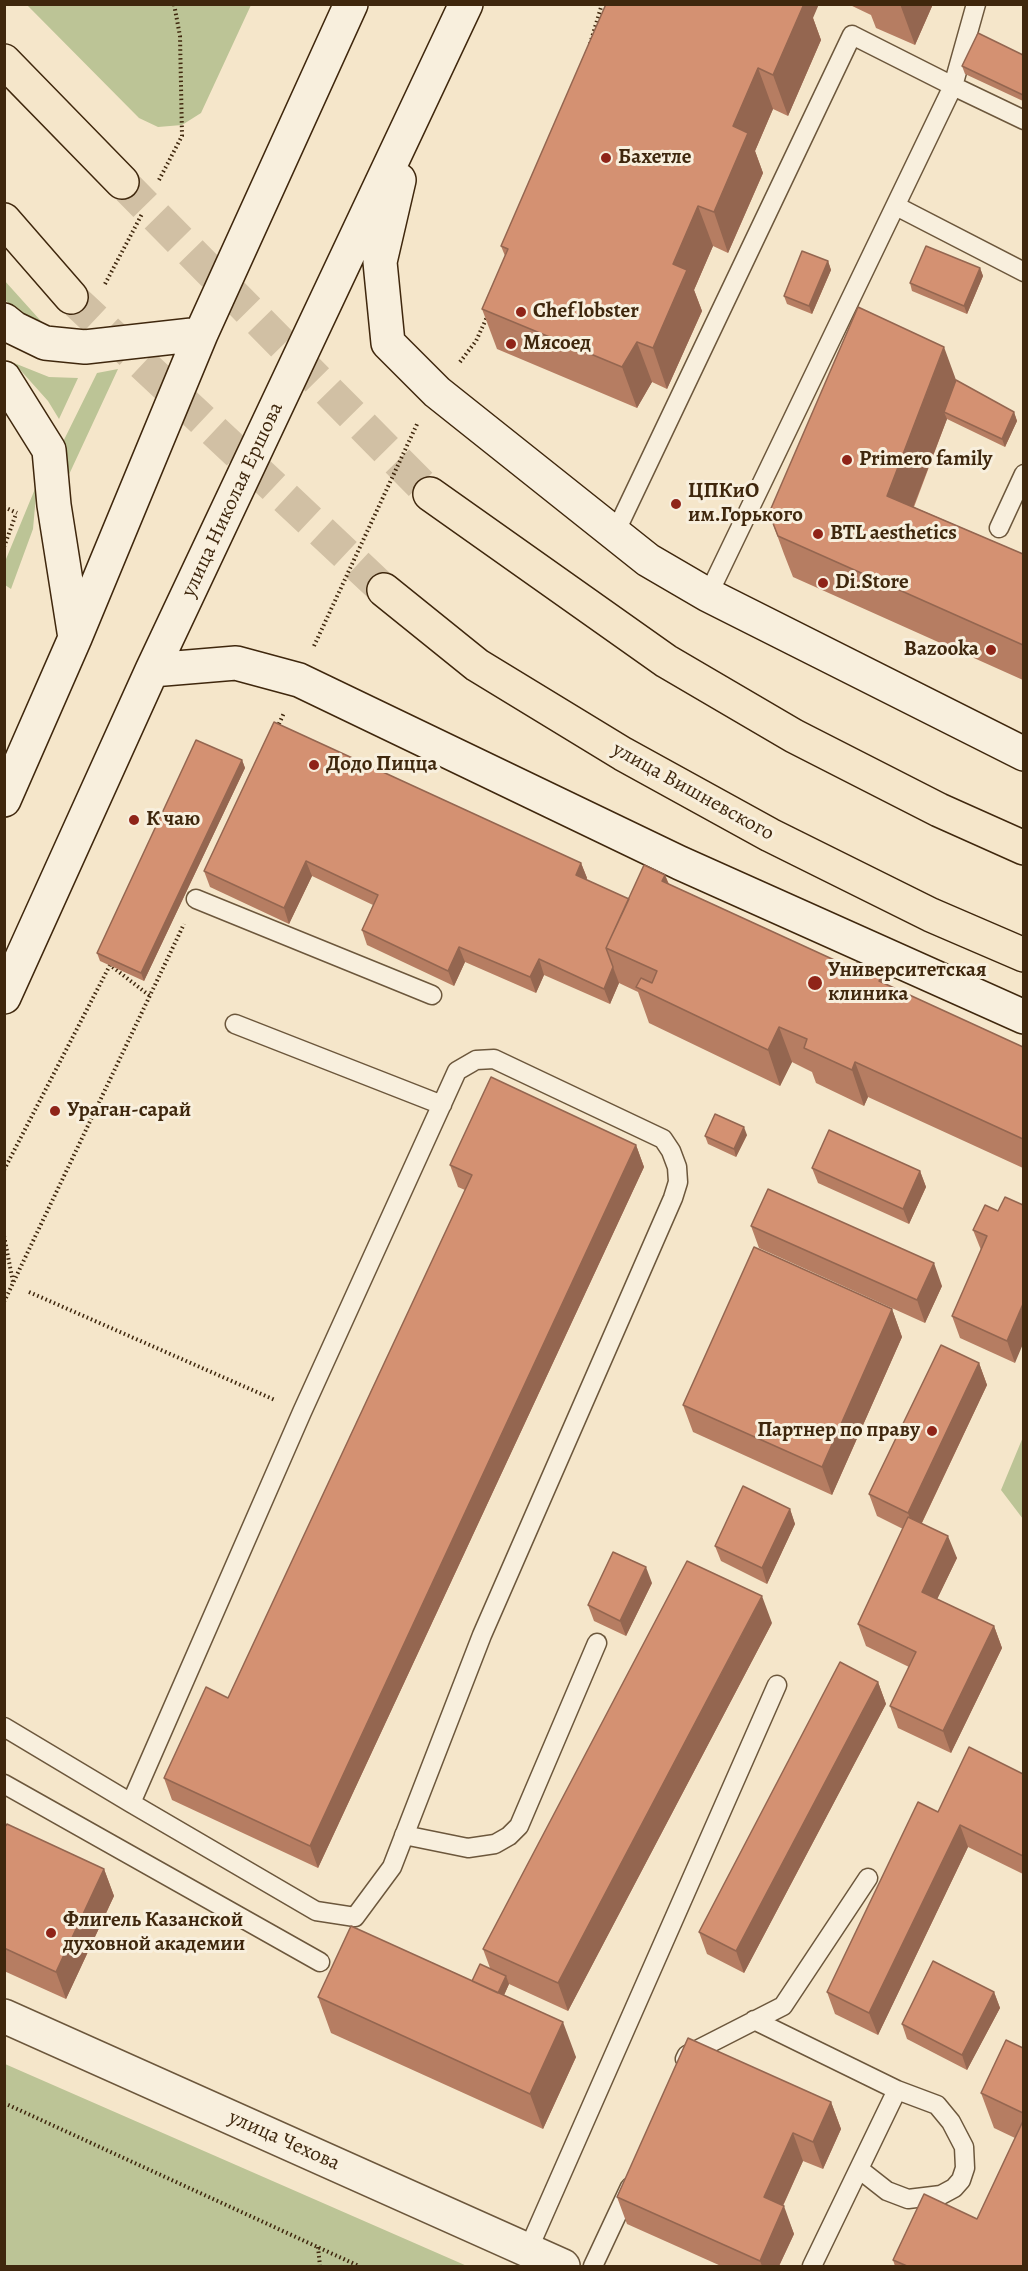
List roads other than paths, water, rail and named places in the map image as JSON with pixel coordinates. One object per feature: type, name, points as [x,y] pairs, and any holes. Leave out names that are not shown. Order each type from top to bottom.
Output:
[{"type":"main road","points":[[4,800],[75,638],[201,334],[351,4]]},
{"type":"main road","name":"улица Николая Ершова","points":[[4,997],[152,670],[466,4]]},
{"type":"main road","points":[[4,61],[122,182]]},
{"type":"main road","points":[[414,115],[380,262],[388,343],[437,392],[615,532],[648,561],[708,595],[1023,754]]},
{"type":"main road","points":[[4,220],[86,296]]},
{"type":"main road","points":[[4,320],[14,328],[45,342],[85,347],[201,334]]},
{"type":"main road","points":[[4,378],[49,450],[54,506],[75,638]]},
{"type":"main road","points":[[430,494],[676,667],[794,736],[939,810],[1023,848]]},
{"type":"main road","name":"улица Вишневского","points":[[384,590],[477,665],[623,754],[770,835],[931,915],[1023,955]]},
{"type":"main road","points":[[152,670],[236,663],[299,680],[680,863],[1023,1017]]},
{"type":"main road","name":"улица Чехова","points":[[4,2016],[563,2266]]},
{"type":"lane","points":[[708,595],[953,86],[976,4]]},
{"type":"lane","points":[[615,532],[852,34],[1023,120]]},
{"type":"lane","points":[[896,206],[1023,272]]},
{"type":"lane","points":[[999,528],[1023,474]]},
{"type":"lane","points":[[196,899],[432,995]]},
{"type":"lane","points":[[235,1024],[442,1105]]},
{"type":"lane","points":[[4,1727],[131,1803],[316,1911],[355,1917],[392,1867],[482,1635],[571,1434],[678,1182],[677,1167],[663,1138],[494,1059],[476,1060],[458,1071],[302,1412],[131,1803]]},
{"type":"lane","points":[[404,1835],[468,1848],[495,1844],[509,1836],[519,1826],[597,1643]]},
{"type":"lane","points":[[528,2250],[777,1685]]},
{"type":"lane","points":[[4,1784],[320,1962]]},
{"type":"lane","points":[[678,2077],[687,2055],[783,2006],[868,1878]]},
{"type":"lane","points":[[754,2020],[897,2090],[937,2106],[951,2122],[964,2147],[965,2168],[961,2180],[954,2188],[941,2195],[908,2199],[887,2191],[859,2169]]},
{"type":"lane","points":[[812,2266],[897,2090]]},
{"type":"lane","points":[[593,2266],[635,2176]]},
{"type":"tunnel","points":[[122,182],[430,494]]},
{"type":"tunnel","points":[[71,297],[384,590]]},
{"type":"place","name":"Бахетле","points":[[606,158]]},
{"type":"place","name":"Chef lobster","points":[[521,312]]},
{"type":"place","name":"Мясоед","points":[[511,344]]},
{"type":"place","name":"Primero family","points":[[847,460]]},
{"type":"place","name":"ЦПКиО им.Горького","points":[[676,504]]},
{"type":"place","name":"BTL aesthetics","points":[[818,534]]},
{"type":"place","name":"Di.Store","points":[[823,583]]},
{"type":"place","name":"Bazooka","points":[[991,650]]},
{"type":"place","name":"Додо Пицца","points":[[314,765]]},
{"type":"place","name":"К чаю","points":[[134,820]]},
{"type":"place","name":"Университетская клиника","points":[[815,983]]},
{"type":"place","name":"Ураган-сарай","points":[[55,1111]]},
{"type":"place","name":"Партнер по праву","points":[[932,1431]]},
{"type":"place","name":"Флигель Казанской духовной академии","points":[[51,1933]]}]
